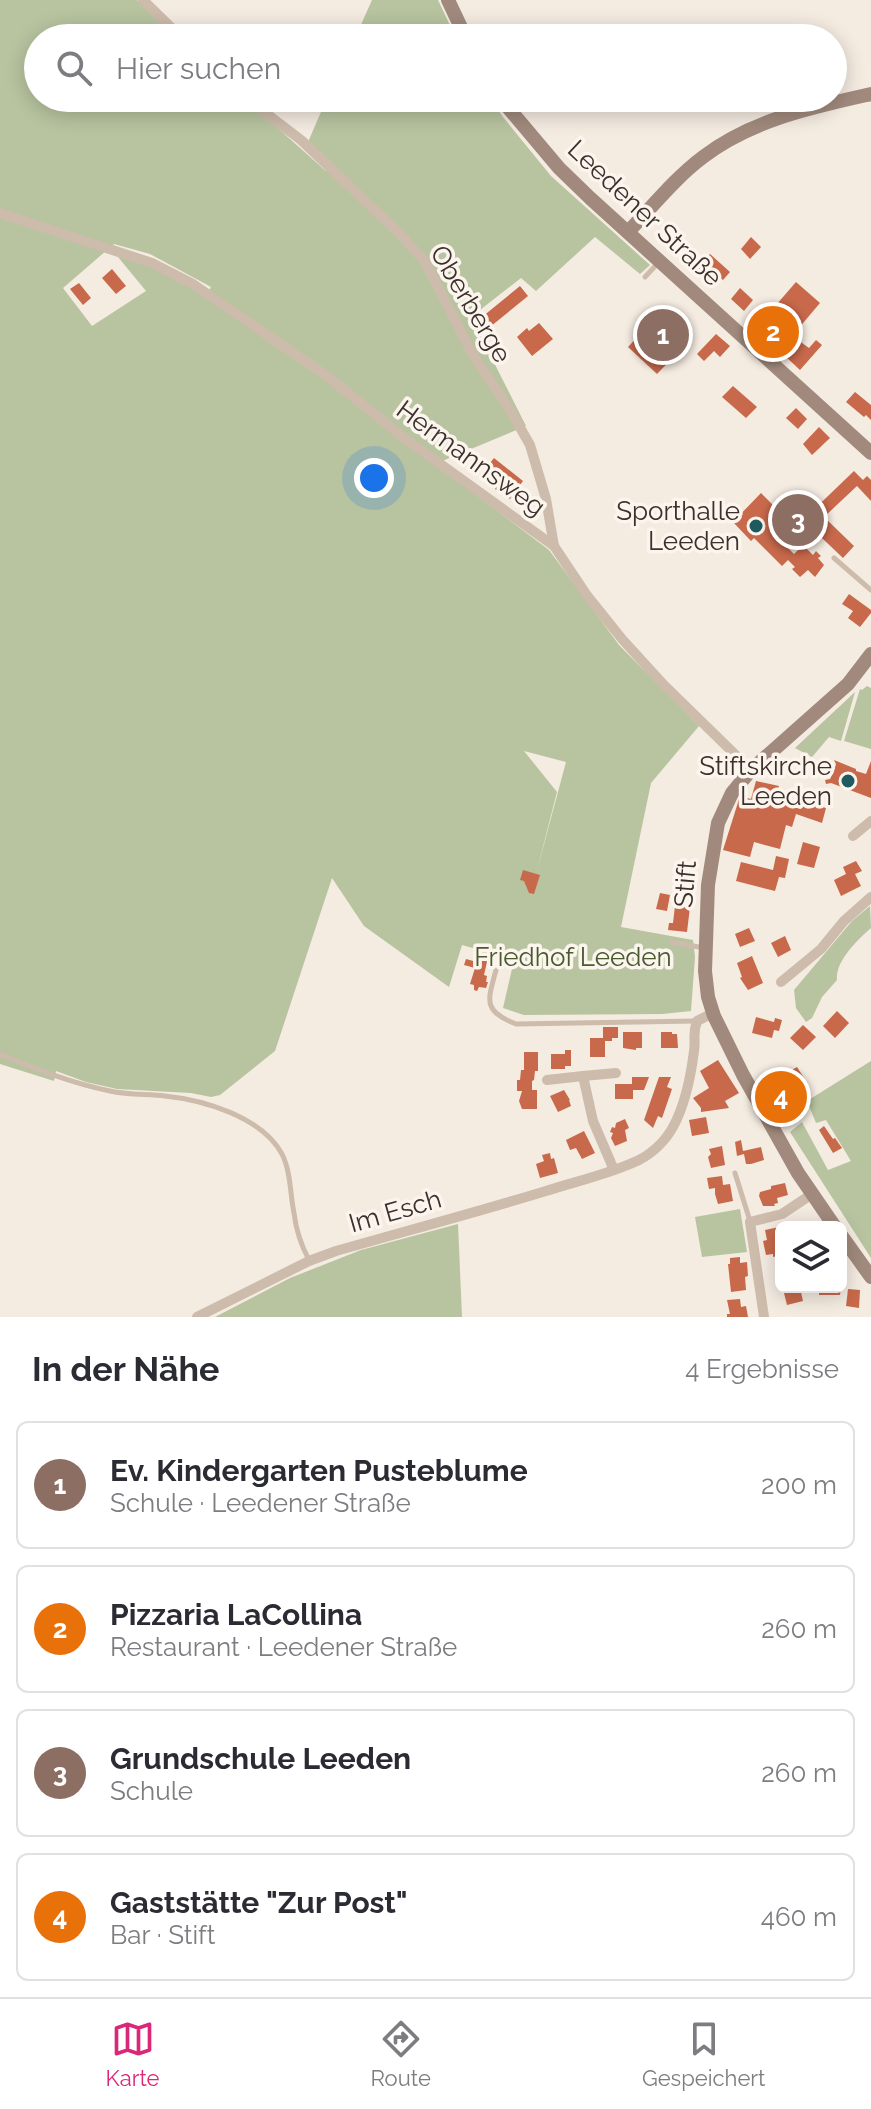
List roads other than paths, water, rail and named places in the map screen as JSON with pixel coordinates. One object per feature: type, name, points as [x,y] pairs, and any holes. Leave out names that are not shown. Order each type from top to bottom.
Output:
[{"type":"main road","points":[[448,0],[459,24]]},
{"type":"main road","points":[[847,100],[871,94]]},
{"type":"main road","name":"Leedener Straße","points":[[512,112],[559,168],[871,453]]},
{"type":"main road","points":[[628,232],[702,157],[764,123],[799,112]]},
{"type":"main road","name":"Stift","points":[[831,1221],[743,1075],[713,1014],[708,997],[705,948],[711,858],[718,823],[732,793],[751,770],[848,684],[871,654]]},
{"type":"main road","points":[[847,1243],[871,1277]]},
{"type":"street","points":[[143,0],[168,24]]},
{"type":"street","name":"Oberberge","points":[[264,112],[301,140],[400,234],[425,262],[473,355],[530,445],[546,499],[554,546]]},
{"type":"street","name":"Hermannsweg","points":[[0,213],[152,263],[214,296],[327,376],[403,437],[554,546],[586,594],[622,639],[751,770]]},
{"type":"street","points":[[853,836],[871,821]]},
{"type":"street","points":[[781,982],[821,949],[844,921],[871,897]]},
{"type":"street","points":[[697,1021],[713,1014]]},
{"type":"street","name":"Im Esch","points":[[197,1317],[309,1261],[336,1251],[507,1203],[614,1170],[639,1159],[654,1150],[673,1128],[689,1077],[697,1021]]},
{"type":"street","points":[[547,1080],[616,1073]]},
{"type":"street","points":[[583,1076],[593,1121],[614,1170]]},
{"type":"street","points":[[764,1317],[750,1222],[782,1214],[812,1194]]},
{"type":"lane","points":[[645,277],[659,262]]},
{"type":"lane","points":[[834,558],[871,590]]},
{"type":"lane","points":[[672,942],[705,948]]},
{"type":"lane","points":[[496,970],[488,999],[490,1008],[516,1024],[697,1021]]},
{"type":"lane","points":[[0,1054],[62,1080],[113,1092],[170,1097],[243,1117],[265,1132],[283,1155],[296,1228],[309,1261]]},
{"type":"lane","points":[[735,1173],[750,1222]]},
{"type":"place","name":"Pizzaria LaCollina","points":[[773,332]]},
{"type":"place","name":"Ev. Kindergarten Pusteblume","points":[[663,335]]},
{"type":"place","name":"Grundschule Leeden","points":[[798,520]]},
{"type":"place","name":"Sporthalle Leeden","points":[[756,526]]},
{"type":"place","name":"Stiftskirche Leeden","points":[[848,781]]},
{"type":"place","name":"Gaststätte \"Zur Post\"","points":[[781,1097]]},
{"type":"park label","name":"Friedhof Leeden","points":[[573,957]]}]
